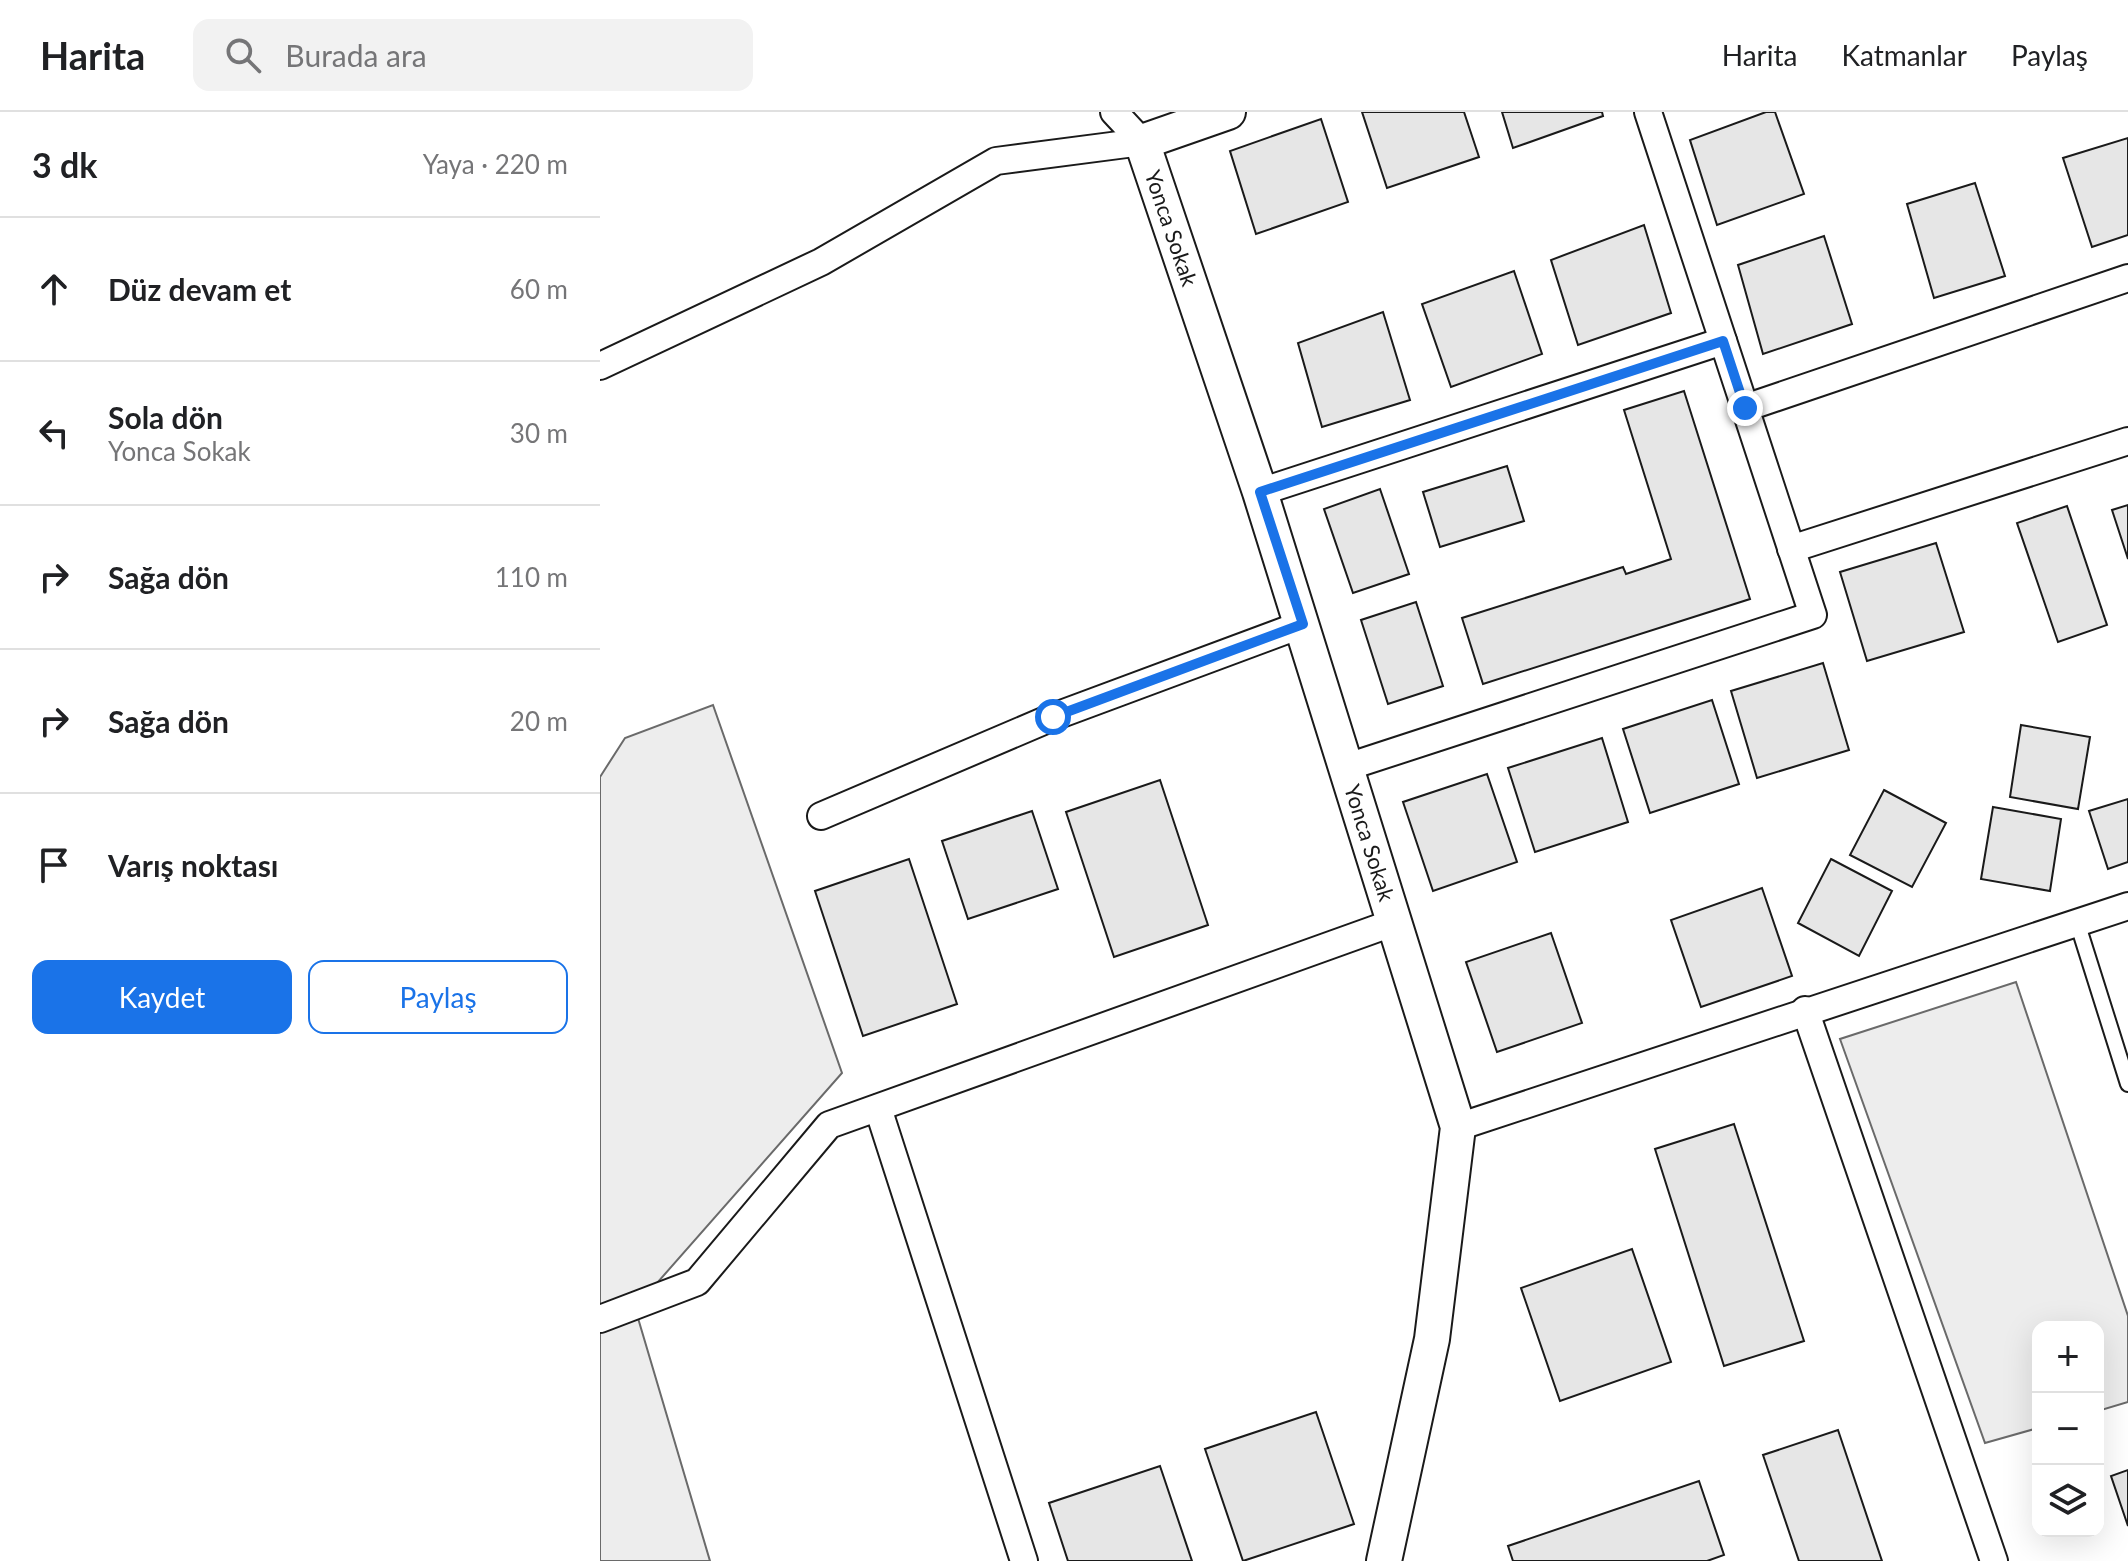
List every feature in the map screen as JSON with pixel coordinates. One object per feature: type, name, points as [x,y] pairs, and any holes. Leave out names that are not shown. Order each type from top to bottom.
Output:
[{"type":"street","points":[[1114,112],[1142,142]]},
{"type":"street","points":[[600,366],[821,262],[996,161],[1142,142],[1228,112]]},
{"type":"street","points":[[1347,767],[1813,615],[1648,112]]},
{"type":"street","name":"Yonca Sokak","points":[[1142,142],[1303,624],[1458,1127],[1432,1339],[1384,1561]]},
{"type":"street","points":[[1745,408],[2128,278]]},
{"type":"street","points":[[1260,492],[1723,341]]},
{"type":"street","points":[[1791,549],[2128,441]]},
{"type":"street","points":[[821,816],[1053,717],[1303,624]]},
{"type":"street","points":[[1458,1127],[1805,1010],[2128,906]]},
{"type":"street","points":[[600,1319],[697,1282],[829,1125],[1395,922]]},
{"type":"street","points":[[1805,1010],[1994,1561]]},
{"type":"street","points":[[878,1108],[1024,1561]]},
{"type":"lane","points":[[2077,922],[2128,1084]]},
{"type":"shaded area","points":[[713,705],[842,1073],[635,1308],[710,1561],[600,1561],[600,777],[625,738]]},
{"type":"shaded area","points":[[2016,982],[2128,1316],[2128,1402],[2104,1409],[2104,1321],[2032,1321],[2032,1430],[1985,1443],[1840,1039]]},
{"type":"building","points":[[1362,112],[1464,112],[1479,157],[1387,188]]},
{"type":"building","points":[[1502,112],[1602,112],[1603,116],[1513,148]]},
{"type":"building","points":[[1766,112],[1775,112],[1804,194],[1717,225],[1690,140]]},
{"type":"building","points":[[1321,119],[1348,202],[1256,234],[1230,151]]},
{"type":"building","points":[[2128,138],[2128,235],[2092,247],[2063,158]]},
{"type":"building","points":[[1975,183],[2005,276],[1934,298],[1907,204]]},
{"type":"building","points":[[1644,225],[1671,313],[1578,345],[1551,260]]},
{"type":"building","points":[[1824,236],[1852,324],[1763,354],[1738,265]]},
{"type":"building","points":[[1514,271],[1542,354],[1451,387],[1422,304]]},
{"type":"building","points":[[1383,312],[1410,400],[1322,427],[1298,343]]},
{"type":"building","points":[[1684,391],[1750,599],[1483,684],[1462,618],[1623,567],[1626,574],[1671,559],[1624,410]]},
{"type":"building","points":[[1507,466],[1524,521],[1440,547],[1423,492]]},
{"type":"building","points":[[1380,489],[1409,574],[1353,593],[1324,509]]},
{"type":"building","points":[[2128,505],[2128,559],[2112,510]]},
{"type":"building","points":[[2067,506],[2107,625],[2058,642],[2017,523]]},
{"type":"building","points":[[1936,543],[1964,632],[1867,661],[1840,572]]},
{"type":"building","points":[[1416,602],[1443,686],[1388,704],[1361,620]]},
{"type":"building","points":[[1823,663],[1849,750],[1757,778],[1731,691]]},
{"type":"building","points":[[1712,700],[1739,784],[1650,813],[1623,729]]},
{"type":"building","points":[[2021,725],[2090,737],[2078,809],[2010,797]]},
{"type":"building","points":[[1602,738],[1628,822],[1535,852],[1508,768]]},
{"type":"building","points":[[1487,774],[1517,862],[1433,891],[1403,802]]},
{"type":"building","points":[[1160,780],[1208,925],[1114,957],[1066,812]]},
{"type":"building","points":[[1884,790],[1946,823],[1912,887],[1850,855]]},
{"type":"building","points":[[2128,799],[2128,862],[2108,869],[2089,811]]},
{"type":"building","points":[[1993,807],[2061,819],[2050,891],[1981,879]]},
{"type":"building","points":[[1032,811],[1058,889],[968,919],[942,841]]},
{"type":"building","points":[[909,859],[957,1004],[863,1036],[815,891]]},
{"type":"building","points":[[1831,859],[1892,891],[1859,956],[1798,923]]},
{"type":"building","points":[[1762,888],[1792,976],[1701,1007],[1671,920]]},
{"type":"building","points":[[1551,933],[1582,1023],[1497,1052],[1466,962]]},
{"type":"building","points":[[1734,1124],[1804,1341],[1724,1366],[1655,1149]]},
{"type":"building","points":[[1632,1249],[1671,1362],[1560,1401],[1521,1288]]},
{"type":"building","points":[[1316,1412],[1354,1524],[1243,1561],[1205,1449]]},
{"type":"building","points":[[1838,1430],[1882,1561],[1799,1561],[1763,1455]]},
{"type":"building","points":[[1160,1466],[1192,1561],[1068,1561],[1049,1503]]},
{"type":"building","points":[[2128,1470],[2128,1526],[2111,1476]]},
{"type":"building","points":[[1699,1481],[1724,1555],[1707,1561],[1513,1561],[1508,1546]]},
{"type":"route","points":[[1053,717],[1303,624],[1260,492],[1723,341],[1745,408]]}]
